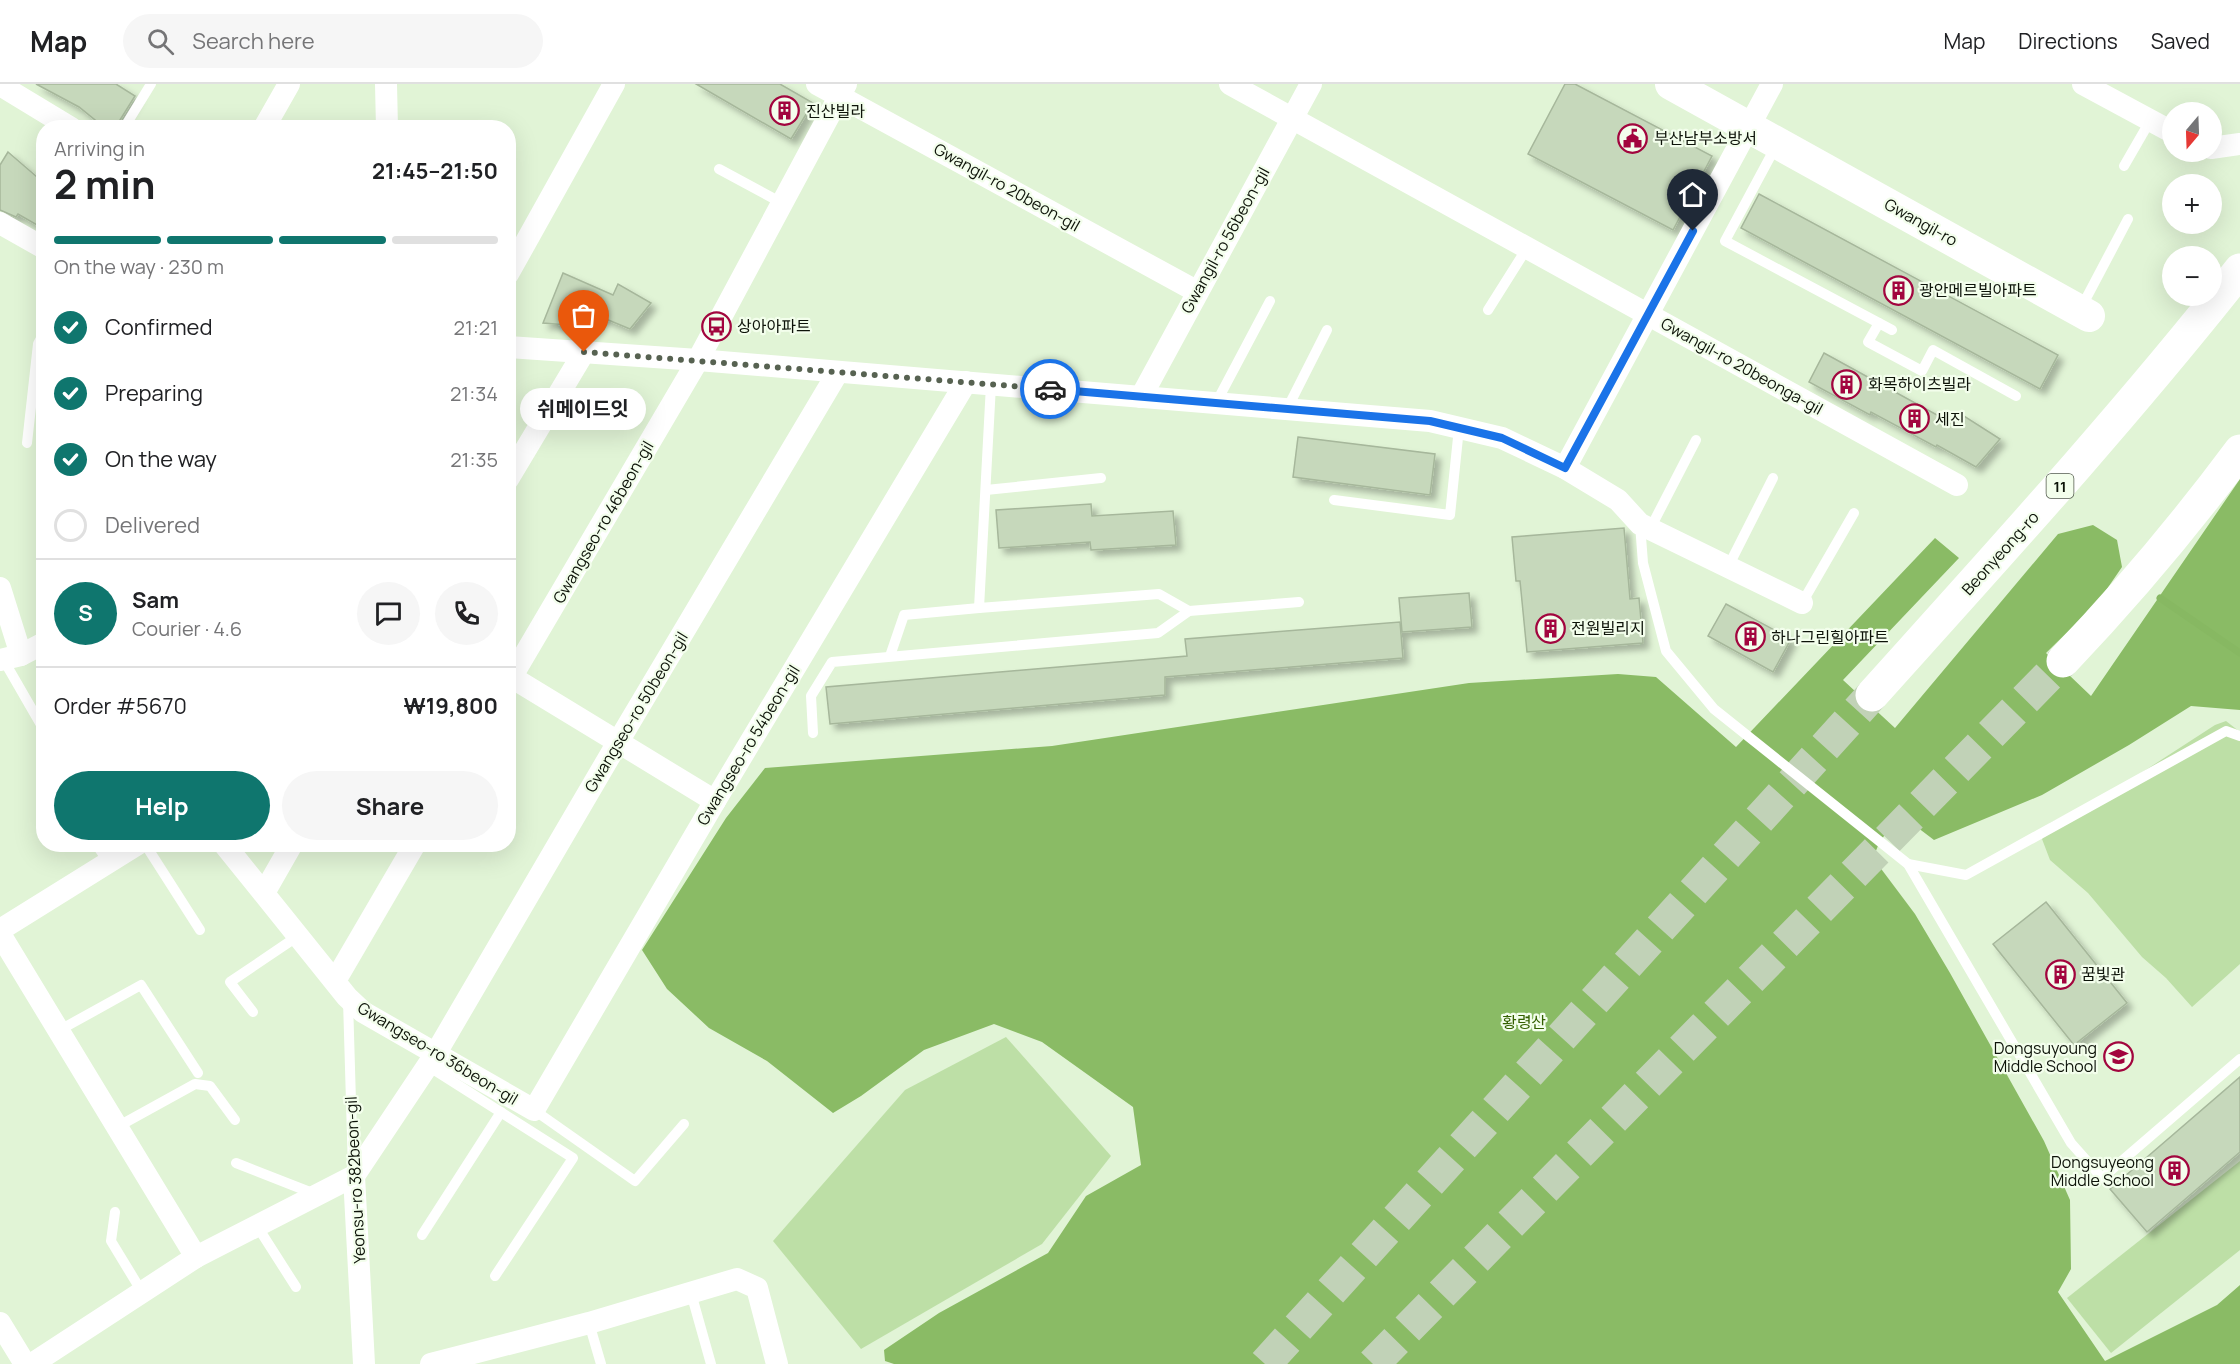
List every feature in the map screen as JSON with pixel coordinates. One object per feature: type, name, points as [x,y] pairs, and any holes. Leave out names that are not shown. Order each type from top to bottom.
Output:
[{"type":"highway","name":"Beonyeong-ro","points":[[1872,695],[2096,445],[2172,357],[2240,270]]},
{"type":"highway","points":[[2063,661],[2115,607],[2240,451]]},
{"type":"street","points":[[269,120],[289,84]]},
{"type":"street","points":[[386,84],[387,120]]},
{"type":"street","points":[[516,260],[614,84]]},
{"type":"street","name":"Gwangil-ro 20beon-gil","points":[[817,84],[842,90],[1196,291]]},
{"type":"street","name":"Gwangil-ro 20beonga-gil","points":[[1230,84],[1957,485]]},
{"type":"street","name":"Gwangil-ro 56beon-gil","points":[[1141,397],[1196,291],[1311,84]]},
{"type":"street","name":"Gwangil-ro","points":[[1671,84],[2084,313]]},
{"type":"street","points":[[1565,468],[1772,84]]},
{"type":"street","points":[[2083,84],[2162,127]]},
{"type":"street","points":[[0,85],[58,120]]},
{"type":"street","name":"Gwangseo-ro 46beon-gil","points":[[516,669],[698,360],[842,90]]},
{"type":"street","points":[[2222,146],[2240,144]]},
{"type":"street","points":[[0,223],[36,243]]},
{"type":"street","points":[[516,348],[698,360],[1430,421],[1502,438],[1565,468],[1618,500],[1645,526],[1802,603]]},
{"type":"street","points":[[516,466],[584,352]]},
{"type":"street","name":"Gwangseo-ro 50beon-gil","points":[[354,1176],[432,1060],[838,372]]},
{"type":"street","name":"Gwangseo-ro 54beon-gil","points":[[534,1110],[715,801],[966,382]]},
{"type":"street","points":[[0,588],[8,658],[36,646]]},
{"type":"street","points":[[516,682],[715,801]]},
{"type":"street","name":"Gwangseo-ro 36beon-gil","points":[[231,852],[341,989],[363,1012],[432,1060],[534,1110]]},
{"type":"street","points":[[264,893],[287,852]]},
{"type":"street","points":[[341,989],[411,852]]},
{"type":"street","points":[[103,854],[0,932],[196,1257]]},
{"type":"street","points":[[32,1364],[196,1257],[354,1176]]},
{"type":"street","name":"Yeonsu-ro 382beon-gil","points":[[354,1176],[364,1364]]},
{"type":"street","points":[[430,1364],[590,1323],[737,1279],[757,1288],[777,1364]]},
{"type":"street","points":[[0,1323],[25,1364]]},
{"type":"lane","points":[[129,120],[151,84]]},
{"type":"lane","points":[[2124,166],[2150,121]]},
{"type":"lane","points":[[1778,143],[1725,241],[1892,330]]},
{"type":"lane","points":[[719,169],[782,203]]},
{"type":"lane","name":"Gwangil-ro","points":[[2084,313],[2128,219]]},
{"type":"lane","points":[[1488,310],[1527,248]]},
{"type":"lane","points":[[1216,403],[1270,301]]},
{"type":"lane","points":[[1879,323],[1868,342],[1922,371],[1933,350],[2016,396]]},
{"type":"lane","points":[[1287,409],[1327,330]]},
{"type":"lane","points":[[27,443],[36,362]]},
{"type":"lane","points":[[979,608],[991,385]]},
{"type":"lane","points":[[1335,500],[1450,515],[1459,428]]},
{"type":"lane","points":[[1696,440],[1645,526],[1643,563],[1666,651],[1714,709],[1908,864],[2071,1143],[2102,1178],[2240,1059]]},
{"type":"lane","points":[[986,490],[1101,478]]},
{"type":"lane","points":[[1728,567],[1773,478]]},
{"type":"lane","points":[[1802,603],[1854,513]]},
{"type":"lane","points":[[890,656],[904,615],[1159,594],[1188,611]]},
{"type":"lane","points":[[813,733],[812,696],[832,662],[1158,633],[1188,611],[1299,602]]},
{"type":"lane","points":[[8,658],[36,714]]},
{"type":"lane","points":[[1908,864],[1966,875],[2226,731],[2240,736]]},
{"type":"lane","points":[[151,852],[200,930]]},
{"type":"lane","points":[[253,1012],[230,982],[298,936]]},
{"type":"lane","points":[[58,1030],[141,986],[198,1073]]},
{"type":"lane","name":"Yeonsu-ro 382beon-gil","points":[[341,989],[354,1176]]},
{"type":"lane","points":[[432,1060],[501,1112],[573,1158],[495,1276]]},
{"type":"lane","points":[[117,1127],[195,1084],[210,1086],[235,1120]]},
{"type":"lane","points":[[534,1110],[635,1181],[684,1124]]},
{"type":"lane","points":[[422,1235],[501,1112]]},
{"type":"lane","points":[[236,1163],[318,1195]]},
{"type":"lane","points":[[115,1212],[111,1241],[142,1292]]},
{"type":"lane","points":[[257,1226],[296,1287]]},
{"type":"lane","points":[[691,1293],[711,1364]]},
{"type":"lane","points":[[590,1323],[601,1364]]},
{"type":"green space","name":"황령산","points":[[2240,479],[2240,710],[2191,706],[2042,795],[1934,840],[1901,815],[1880,841],[1873,858],[1915,914],[2044,1141],[2070,1200],[2071,1269],[2058,1292],[2105,1361],[2217,1305],[2240,1285],[2240,1364],[894,1364],[885,1361],[884,1350],[939,1313],[1048,1253],[1086,1196],[1141,1165],[1133,1107],[1042,1042],[994,1024],[924,1050],[861,1096],[833,1113],[767,1061],[709,1028],[667,989],[642,950],[726,818],[765,768],[1052,746],[1469,683],[1618,674],[1656,677],[1736,747],[1935,538],[1959,558],[1843,680],[1895,728],[2058,534],[2093,525],[2117,540],[2122,567],[2098,602],[2046,653],[2091,696]]},
{"type":"green space","points":[[2226,721],[2240,732],[2240,964],[2192,1007],[2166,978],[2142,957],[2088,893],[2050,860],[2042,839],[2050,823],[2124,784],[2215,725]]},
{"type":"green space","points":[[1006,1037],[1111,1156],[1042,1244],[861,1349],[773,1241],[905,1090]]},
{"type":"green space","points":[[2240,1161],[2240,1250],[2111,1353],[2067,1298]]},
{"type":"building","points":[[36,84],[116,84],[135,96],[120,120],[95,120],[79,107]]},
{"type":"building","points":[[696,84],[780,84],[813,103],[791,139]]},
{"type":"building","points":[[1565,84],[1575,84],[1712,156],[1673,230],[1528,154]]},
{"type":"building","points":[[8,152],[36,176],[36,224],[18,214],[16,217],[0,210],[0,165]]},
{"type":"building","name":"광안메르빌아파트","points":[[1759,194],[2058,355],[2040,389],[1741,228]]},
{"type":"building","points":[[563,273],[613,295],[618,284],[651,303],[630,329],[589,312],[580,326],[543,323]]},
{"type":"building","points":[[1824,353],[1957,426],[1964,416],[2000,439],[1976,467],[1937,445],[1936,447],[1871,412],[1870,415],[1809,382]]},
{"type":"building","points":[[1298,437],[1435,454],[1430,495],[1293,477]]},
{"type":"building","points":[[1091,504],[1092,516],[1173,511],[1176,545],[1091,550],[1090,542],[999,548],[996,510]]},
{"type":"building","points":[[1624,528],[1630,599],[1639,598],[1643,643],[1527,652],[1520,581],[1516,581],[1512,537]]},
{"type":"building","points":[[1469,593],[1472,627],[1402,632],[1399,598]]},
{"type":"building","name":"하나그린힐아파트","points":[[1726,604],[1791,639],[1773,672],[1708,636]]},
{"type":"building","points":[[1400,622],[1403,658],[1165,677],[1165,695],[830,724],[826,687],[1187,656],[1185,639]]},
{"type":"building","name":"꿈빛관","points":[[2046,902],[2127,1003],[2074,1045],[1993,944]]},
{"type":"building","name":"Dongsuyeong Middle School","points":[[2240,1077],[2240,1152],[2147,1232],[2110,1189]]},
{"type":"waterway","points":[[2160,598],[2240,653]]},
{"type":"tunnel","points":[[1373,1364],[2063,661]]},
{"type":"tunnel","points":[[1265,1364],[1872,695]]},
{"type":"way so far","points":[[584,352],[1050,389]]},
{"type":"place","name":"진산빌라","points":[[785,111]]},
{"type":"place","name":"부산남부소방서","points":[[1633,138]]},
{"type":"place","name":"광안메르빌아파트","points":[[1898,290]]},
{"type":"place","name":"상아아파트","points":[[716,326]]},
{"type":"place","name":"쉬메이드잇","points":[[584,352]]},
{"type":"place","name":"화목하이츠빌라","points":[[1847,384]]},
{"type":"place","name":"세진","points":[[1914,419]]},
{"type":"place","name":"전원빌리지","points":[[1550,628]]},
{"type":"place","name":"하나그린힐아파트","points":[[1750,637]]},
{"type":"place","name":"꿈빛관","points":[[2060,974]]},
{"type":"place","name":"Dongsuyoung Middle School","points":[[2118,1057]]},
{"type":"place","name":"Dongsuyeong Middle School","points":[[2175,1171]]},
{"type":"route","points":[[1050,389],[1430,421],[1502,438],[1565,468],[1693,231]]}]
